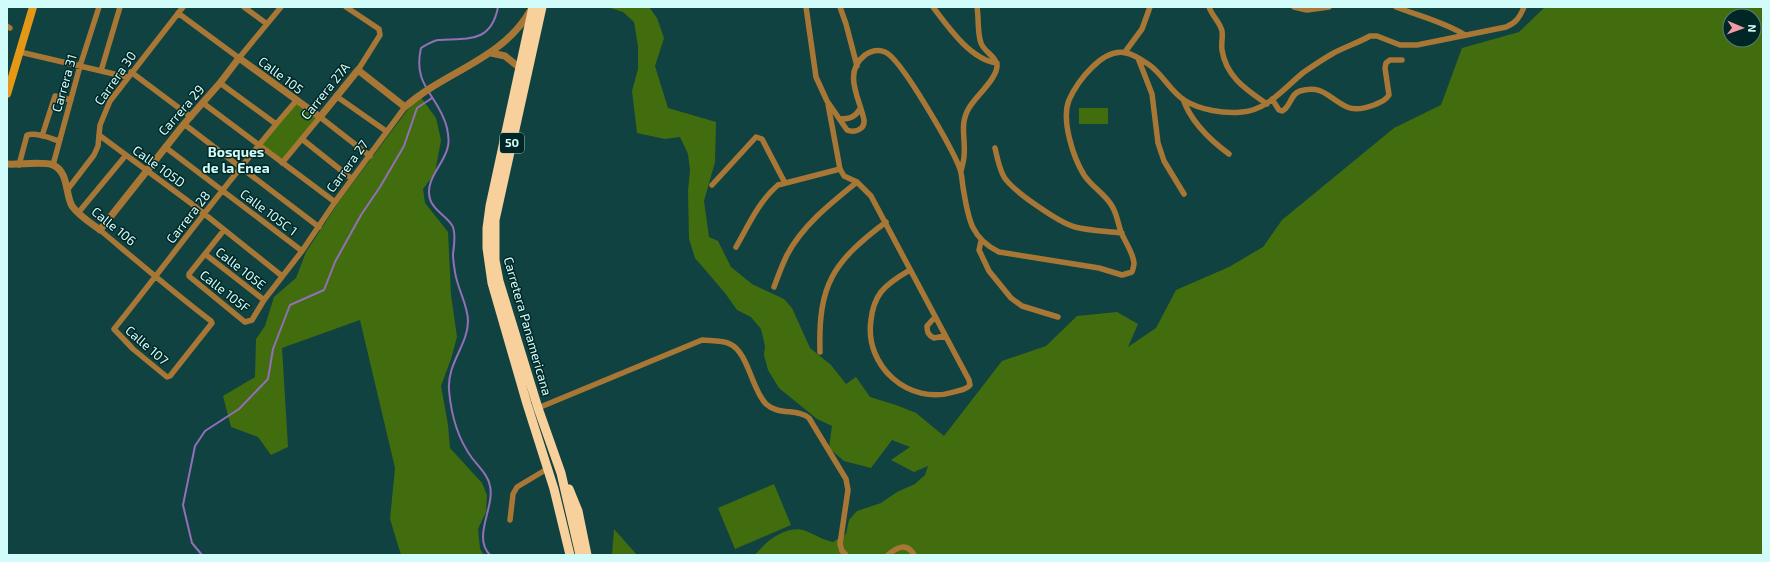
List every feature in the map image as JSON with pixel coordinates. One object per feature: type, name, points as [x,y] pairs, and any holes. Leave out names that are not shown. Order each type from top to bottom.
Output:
[{"type":"highway","name":"Carretera Panamericana","points":[[533,7],[490,206],[487,228],[487,248],[492,283],[554,489],[570,555]]},
{"type":"highway","name":"Carretera Panamericana","points":[[542,7],[495,220],[494,260],[538,408],[561,473],[580,555]]},
{"type":"highway","points":[[561,473],[575,504],[587,555]]},
{"type":"highway","points":[[554,489],[556,518],[565,555]]},
{"type":"main road","points":[[7,94],[33,7]]},
{"type":"street","name":"Carrera 31","points":[[53,165],[80,66],[99,7]]},
{"type":"street","points":[[101,71],[120,7]]},
{"type":"street","name":"Carrera 30","points":[[68,189],[94,155],[98,146],[104,113],[110,101],[183,7]]},
{"type":"street","points":[[244,7],[267,24]]},
{"type":"street","name":"Carrera 29","points":[[100,230],[146,170],[220,83],[281,7]]},
{"type":"street","name":"Carrera 27A","points":[[282,163],[358,70],[380,35],[381,31],[379,29],[346,7]]},
{"type":"street","name":"Carrera 27","points":[[248,322],[252,320],[264,300],[302,251],[352,178],[370,156],[386,131],[405,107],[418,95],[491,53],[518,29],[533,7]]},
{"type":"street","points":[[806,7],[816,77],[828,101],[847,130],[852,132],[857,131],[862,128],[864,122],[854,89],[853,77],[857,66],[862,58],[868,53],[876,50],[886,52],[894,59],[924,102],[952,152],[961,171],[968,214],[981,240],[999,252],[1099,268],[1122,275],[1132,272],[1134,262],[1114,208],[1084,175],[1077,161],[1068,131],[1066,118],[1068,104],[1073,91],[1083,76],[1099,61],[1113,54],[1125,52],[1149,64],[1182,99],[1193,105],[1227,112],[1254,110],[1267,104],[1305,72],[1333,54],[1370,36],[1377,36],[1400,45],[1417,45],[1512,25],[1518,19],[1524,7]]},
{"type":"street","points":[[840,7],[857,66]]},
{"type":"street","points":[[933,7],[965,45],[987,62],[997,63]]},
{"type":"street","points":[[977,7],[981,44],[997,63]]},
{"type":"street","points":[[1125,52],[1142,29],[1150,7]]},
{"type":"street","points":[[1209,7],[1211,14],[1220,24],[1222,32],[1222,50],[1231,74],[1240,85],[1267,104]]},
{"type":"street","points":[[1294,7],[1307,10],[1329,7]]},
{"type":"street","points":[[1396,7],[1430,21],[1450,26],[1465,35]]},
{"type":"street","name":"Calle 105","points":[[178,13],[296,101],[320,117],[370,156]]},
{"type":"street","points":[[20,52],[101,71],[129,75],[191,116]]},
{"type":"street","points":[[491,53],[505,56],[520,68]]},
{"type":"street","points":[[1138,58],[1152,94],[1158,142],[1164,161],[1184,194]]},
{"type":"street","points":[[1272,99],[1279,110],[1282,111],[1286,109],[1291,98],[1298,91],[1317,89],[1325,92],[1348,107],[1359,109],[1366,107],[1385,101],[1389,95],[1385,68],[1386,63],[1390,60],[1402,60]]},
{"type":"street","points":[[961,171],[964,156],[964,118],[969,108],[994,75],[997,63]]},
{"type":"street","points":[[358,70],[405,107]]},
{"type":"street","points":[[220,83],[276,124]]},
{"type":"street","points":[[42,136],[55,96],[71,100]]},
{"type":"street","points":[[336,96],[386,131]]},
{"type":"street","points":[[1182,99],[1188,113],[1216,145],[1229,154]]},
{"type":"street","name":"Carrera 28","points":[[114,329],[259,145],[296,101]]},
{"type":"street","points":[[828,101],[840,170],[844,176],[857,182],[872,196],[969,380],[970,385],[967,388],[948,394],[929,394],[910,389],[894,381],[880,365],[872,348],[869,329],[873,309],[881,292],[894,280],[910,270]]},
{"type":"street","points":[[203,103],[336,202]]},
{"type":"street","points":[[840,119],[848,120],[856,116],[860,109]]},
{"type":"street","points":[[184,124],[240,169],[319,227]]},
{"type":"street","points":[[19,165],[27,135],[42,136],[59,141]]},
{"type":"street","name":"Calle 105D","points":[[99,135],[282,276]]},
{"type":"street","points":[[712,185],[756,137],[762,139],[785,183]]},
{"type":"street","points":[[302,139],[352,178]]},
{"type":"street","name":"Calle 105C 1","points":[[165,147],[302,251]]},
{"type":"street","points":[[995,148],[1003,176],[1009,185],[1018,193],[1075,227],[1122,233]]},
{"type":"street","points":[[78,213],[126,155]]},
{"type":"street","points":[[7,164],[53,165]]},
{"type":"street","name":"Calle 106","points":[[53,165],[65,179],[71,204],[78,213],[156,276],[183,300],[211,321],[212,324],[170,376],[167,377]]},
{"type":"street","points":[[736,247],[752,219],[778,185],[840,170]]},
{"type":"street","points":[[774,287],[787,254],[806,228],[825,207],[857,182]]},
{"type":"street","points":[[820,352],[819,325],[824,294],[836,267],[859,242],[886,222]]},
{"type":"street","points":[[205,254],[224,230]]},
{"type":"street","points":[[981,240],[979,250],[989,271],[1011,298],[1022,306],[1058,317]]},
{"type":"street","name":"Calle 105F","points":[[205,254],[189,276],[245,322],[248,322]]},
{"type":"street","name":"Calle 105E","points":[[205,254],[264,300]]},
{"type":"street","points":[[935,317],[927,326],[929,336],[934,338],[945,336]]},
{"type":"street","name":"Calle 107","points":[[114,329],[115,332],[133,349],[167,377]]},
{"type":"street","points":[[538,408],[702,340],[730,344],[740,354],[749,370],[759,395],[766,404],[775,410],[805,415],[809,418],[846,479],[848,490],[840,544],[842,551],[846,555]]},
{"type":"street","points":[[510,520],[513,494],[517,488],[547,469]]},
{"type":"street","points":[[888,555],[896,548],[906,547],[911,550],[914,555]]},
{"type":"green space","points":[[607,7],[649,7],[657,18],[664,38],[655,66],[668,108],[716,122],[715,162],[704,201],[709,237],[718,241],[731,267],[752,284],[784,299],[792,308],[810,348],[831,365],[846,384],[856,377],[870,397],[916,413],[944,436],[1002,361],[1046,346],[1077,316],[1117,312],[1138,324],[1128,347],[1156,328],[1176,290],[1229,267],[1263,247],[1282,220],[1394,128],[1441,105],[1462,48],[1519,32],[1545,7],[1763,7],[1763,555],[755,555],[771,539],[784,532],[792,530],[799,529],[806,531],[833,542],[846,534],[849,520],[857,511],[881,503],[897,492],[915,484],[925,475],[928,466],[914,472],[891,460],[910,447],[892,440],[871,468],[844,461],[829,448],[832,426],[817,419],[779,388],[768,370],[764,355],[765,346],[761,329],[751,317],[737,310],[725,293],[695,258],[689,239],[688,191],[690,170],[688,154],[680,137],[665,139],[637,133],[632,91],[638,69],[638,46],[634,22],[623,12]]},
{"type":"green space","points":[[420,96],[436,118],[441,140],[435,173],[423,189],[425,203],[448,232],[451,295],[457,337],[441,386],[448,425],[450,448],[482,483],[487,495],[486,512],[478,529],[480,549],[484,555],[401,555],[390,519],[395,468],[360,320],[282,348],[288,447],[271,455],[258,437],[231,427],[223,396],[255,377],[256,339],[265,326],[274,297],[296,278],[306,252],[338,203],[406,112]]},
{"type":"green space","points":[[296,101],[320,117],[282,163],[259,145]]},
{"type":"green space","points":[[1079,108],[1108,108],[1108,124],[1079,124]]},
{"type":"green space","points":[[774,484],[791,525],[735,549],[718,508]]},
{"type":"green space","points":[[614,529],[637,555],[612,555]]},
{"type":"waterway","points":[[490,555],[485,548],[483,540],[483,531],[490,503],[490,486],[485,475],[467,451],[459,434],[453,417],[449,390],[451,371],[465,338],[468,321],[468,315],[454,268],[454,230],[451,223],[434,207],[430,199],[429,192],[432,178],[446,153],[448,132],[443,117],[423,82],[419,61],[421,48],[431,42],[438,40],[476,37],[484,33],[495,19],[498,7]]},
{"type":"waterway","points":[[202,555],[192,543],[183,505],[195,446],[205,431],[239,409],[268,379],[273,349],[290,305],[324,290],[335,262],[361,215],[380,187],[404,146],[417,108],[432,98]]},
{"type":"district","name":"Bosques de la Enea","points":[[236,160]]}]
